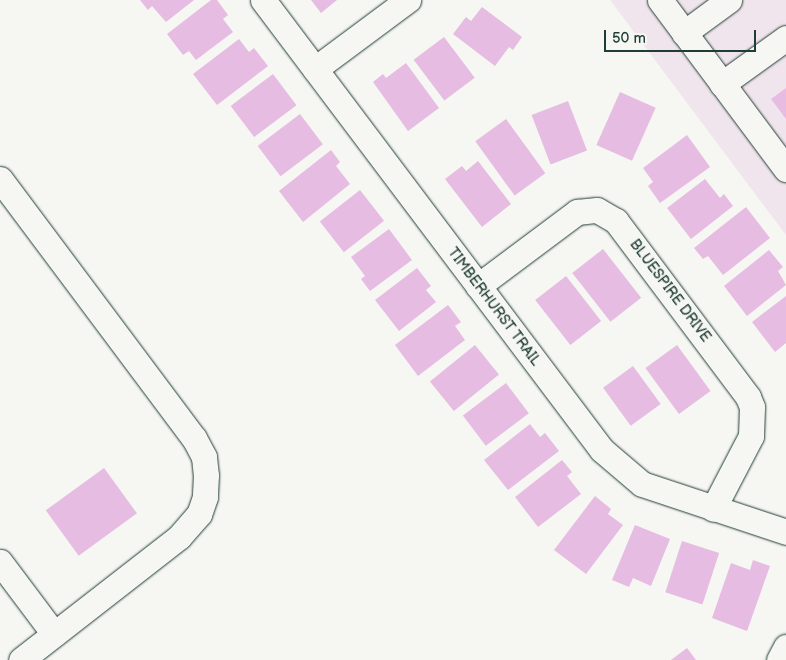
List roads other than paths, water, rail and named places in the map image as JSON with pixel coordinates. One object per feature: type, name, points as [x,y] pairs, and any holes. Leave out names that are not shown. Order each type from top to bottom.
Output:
[{"type":"street","name":"TIMBERHURST TRAIL","points":[[263,0],[602,450],[622,471],[650,488],[786,532]]},
{"type":"street","points":[[314,69],[408,0]]},
{"type":"street","points":[[660,0],[786,169]]},
{"type":"street","points":[[684,33],[729,0]]},
{"type":"street","points":[[722,84],[786,38]]},
{"type":"street","points":[[0,179],[194,438],[204,457],[205,497],[191,525],[21,660]]},
{"type":"street","name":"BLUESPIRE DRIVE","points":[[478,286],[577,212],[597,210],[616,221],[742,389],[752,407],[751,436],[713,509]]},
{"type":"street","points":[[0,562],[54,634]]},
{"type":"street","points":[[779,660],[786,647]]}]
